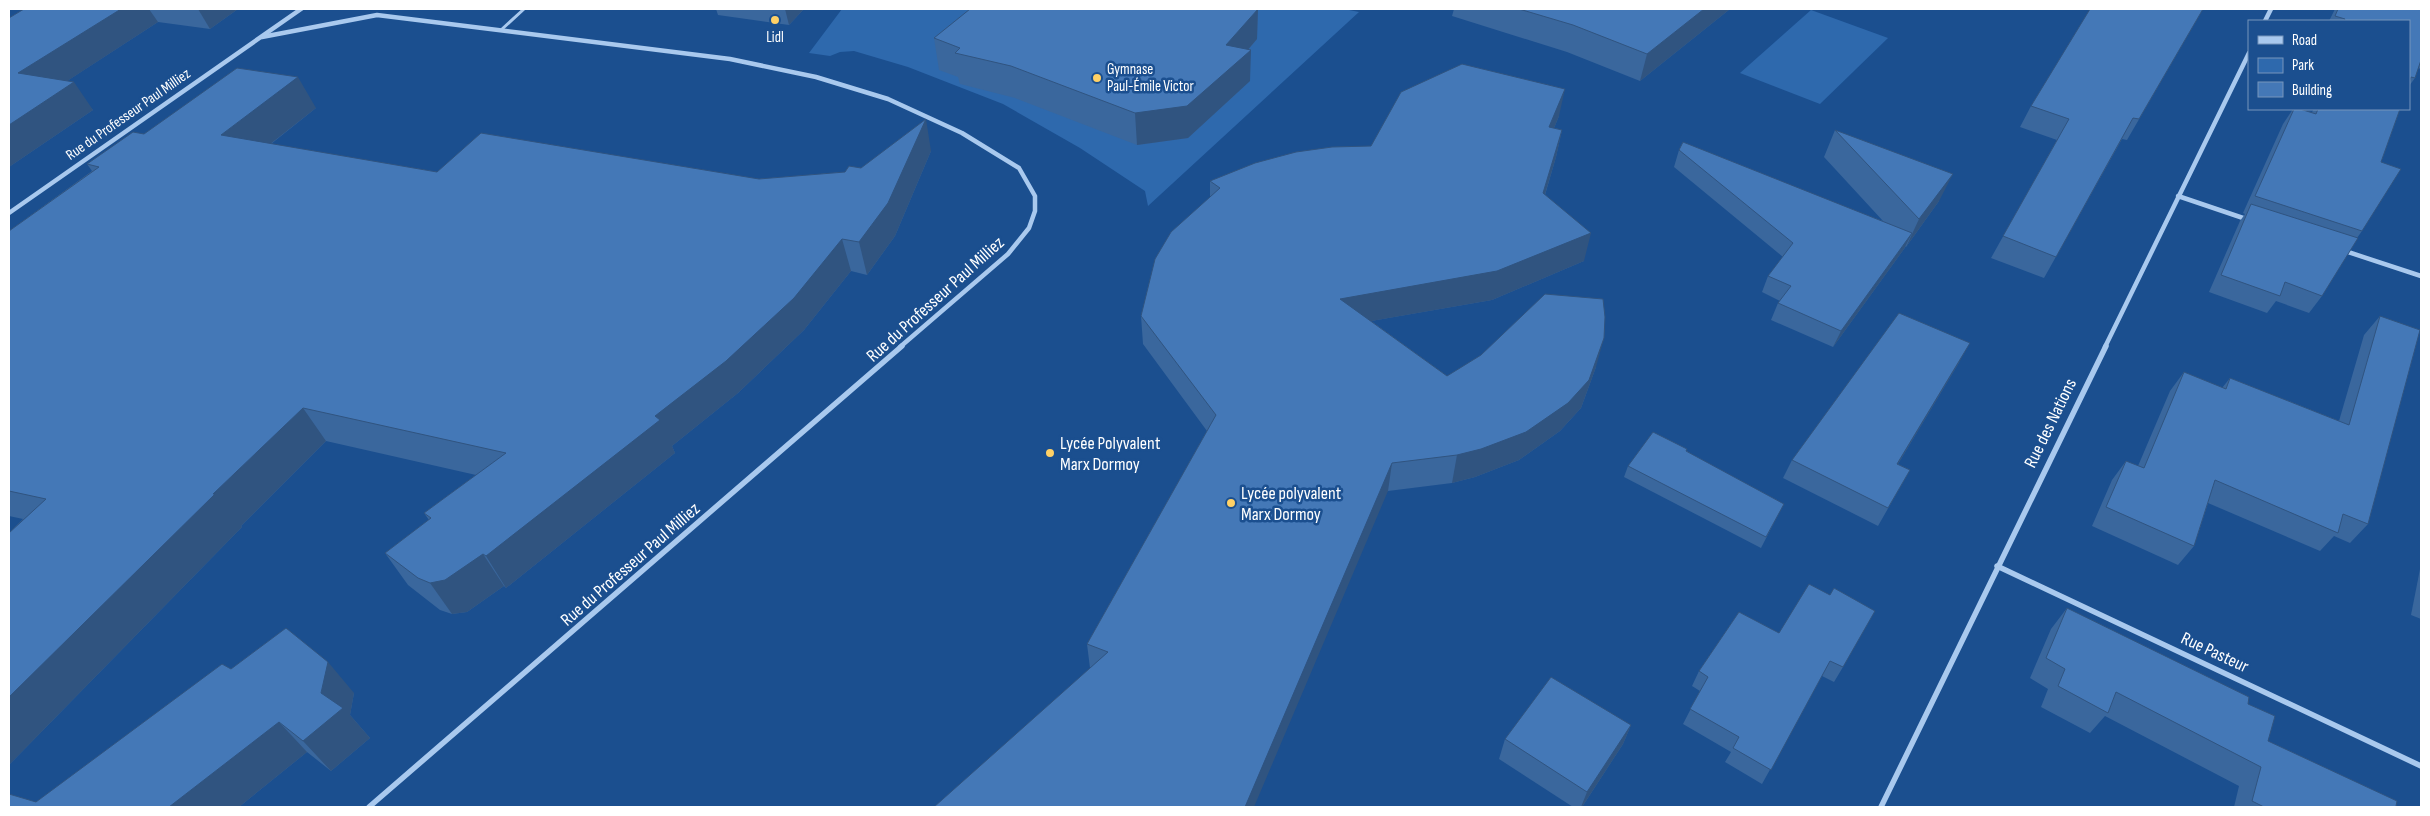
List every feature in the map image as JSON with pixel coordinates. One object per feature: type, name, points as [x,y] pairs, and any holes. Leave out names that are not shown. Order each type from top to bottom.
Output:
[{"type":"street","name":"Rue du Professeur Paul Milliez","points":[[9,213],[301,9]]},
{"type":"street","points":[[374,9],[377,15]]},
{"type":"street","points":[[2265,20],[2271,9]]},
{"type":"street","name":"Rue du Professeur Paul Milliez","points":[[262,37],[377,15],[730,59],[816,77],[888,99],[962,133],[1019,168],[1035,196],[1035,211],[1029,228],[1008,254],[370,807]]},
{"type":"street","name":"Rue des Nations","points":[[1881,807],[2248,55]]},
{"type":"street","points":[[2178,196],[2253,221]]},
{"type":"street","points":[[2337,249],[2421,276]]},
{"type":"street","name":"Rue Pasteur","points":[[1997,566],[2421,766]]},
{"type":"lane","points":[[501,30],[524,9]]},
{"type":"green space","points":[[842,9],[1344,9],[1359,12],[1148,206],[1145,191],[1080,148],[1003,104],[908,67],[854,51],[840,52],[830,56],[809,53]]},
{"type":"green space","points":[[1811,10],[1888,38],[1820,104],[1740,73]]},
{"type":"building","points":[[24,9],[121,9],[18,73],[74,82],[9,125],[9,18]]},
{"type":"building","name":"Gymnase Paul-Émile Victor","points":[[970,9],[1258,9],[1226,45],[1251,50],[1187,106],[1135,113],[1011,66],[955,53],[960,48],[934,38]]},
{"type":"building","points":[[1519,9],[1704,9],[1647,54],[1573,25]]},
{"type":"building","points":[[2090,9],[2203,9],[2139,119],[2133,118],[2056,257],[2003,236],[2069,119],[2031,106]]},
{"type":"building","points":[[2338,9],[2421,9],[2421,60],[2415,78],[2411,77],[2410,80],[2410,20],[2344,20],[2335,16]]},
{"type":"building","name":"Lycée Polyvalent Marx Dormoy","points":[[1462,64],[1565,89],[1549,127],[1562,130],[1543,193],[1591,233],[1497,271],[1340,299],[1447,376],[1481,355],[1545,294],[1603,299],[1605,317],[1604,338],[1589,380],[1568,403],[1526,432],[1481,449],[1457,455],[1392,463],[1245,807],[934,807],[1108,652],[1087,644],[1216,415],[1141,316],[1155,259],[1171,232],[1220,188],[1210,181],[1255,163],[1296,152],[1332,147],[1371,146],[1401,92]]},
{"type":"building","points":[[237,68],[298,77],[221,135],[437,172],[481,133],[759,179],[845,172],[849,166],[861,168],[926,119],[888,203],[859,242],[842,239],[794,298],[726,361],[655,416],[660,420],[486,556],[483,554],[445,580],[430,583],[418,578],[385,553],[431,518],[424,513],[506,453],[303,408],[213,494],[215,494],[9,697],[9,533],[46,499],[9,491],[9,231],[99,167],[87,164],[133,132],[144,134]]},
{"type":"building","points":[[2294,110],[2303,110],[2316,114],[2318,110],[2400,110],[2381,162],[2401,169],[2362,231],[2255,196]]},
{"type":"building","points":[[1835,130],[1953,174],[1919,219]]},
{"type":"building","points":[[1683,142],[1912,233],[1841,331],[1778,303],[1791,286],[1768,276],[1793,243],[1679,150]]},
{"type":"building","points":[[2251,204],[2358,238],[2322,296],[2285,282],[2280,296],[2221,275]]},
{"type":"building","points":[[1899,313],[1970,343],[1897,464],[1910,470],[1888,508],[1792,460]]},
{"type":"building","points":[[2380,316],[2420,330],[2368,524],[2343,514],[2338,533],[2215,480],[2194,546],[2106,507],[2126,461],[2144,468],[2184,372],[2226,389],[2230,378],[2349,425]]},
{"type":"building","points":[[1653,432],[1784,504],[1766,537],[1628,466]]},
{"type":"building","points":[[1809,584],[1830,595],[1834,588],[1875,611],[1843,667],[1830,661],[1771,770],[1733,748],[1739,737],[1690,709],[1708,677],[1699,671],[1739,612],[1779,633]]},
{"type":"building","points":[[2067,608],[2249,697],[2248,704],[2275,716],[2268,741],[2397,801],[2396,806],[2399,807],[2264,807],[2252,801],[2261,767],[2116,692],[2108,713],[2058,686],[2065,669],[2046,658]]},
{"type":"building","points":[[286,628],[328,662],[321,693],[343,708],[303,741],[279,722],[169,807],[9,807],[9,794],[36,802],[222,664],[231,669]]},
{"type":"building","points":[[1551,677],[1631,725],[1587,792],[1505,739]]},
{"type":"place","name":"Lidl","points":[[775,20]]},
{"type":"place","name":"Gymnase Paul-Émile Victor","points":[[1097,78]]},
{"type":"place","name":"Lycée Polyvalent Marx Dormoy","points":[[1050,453]]},
{"type":"place","name":"Lycée polyvalent Marx Dormoy","points":[[1231,503]]}]
